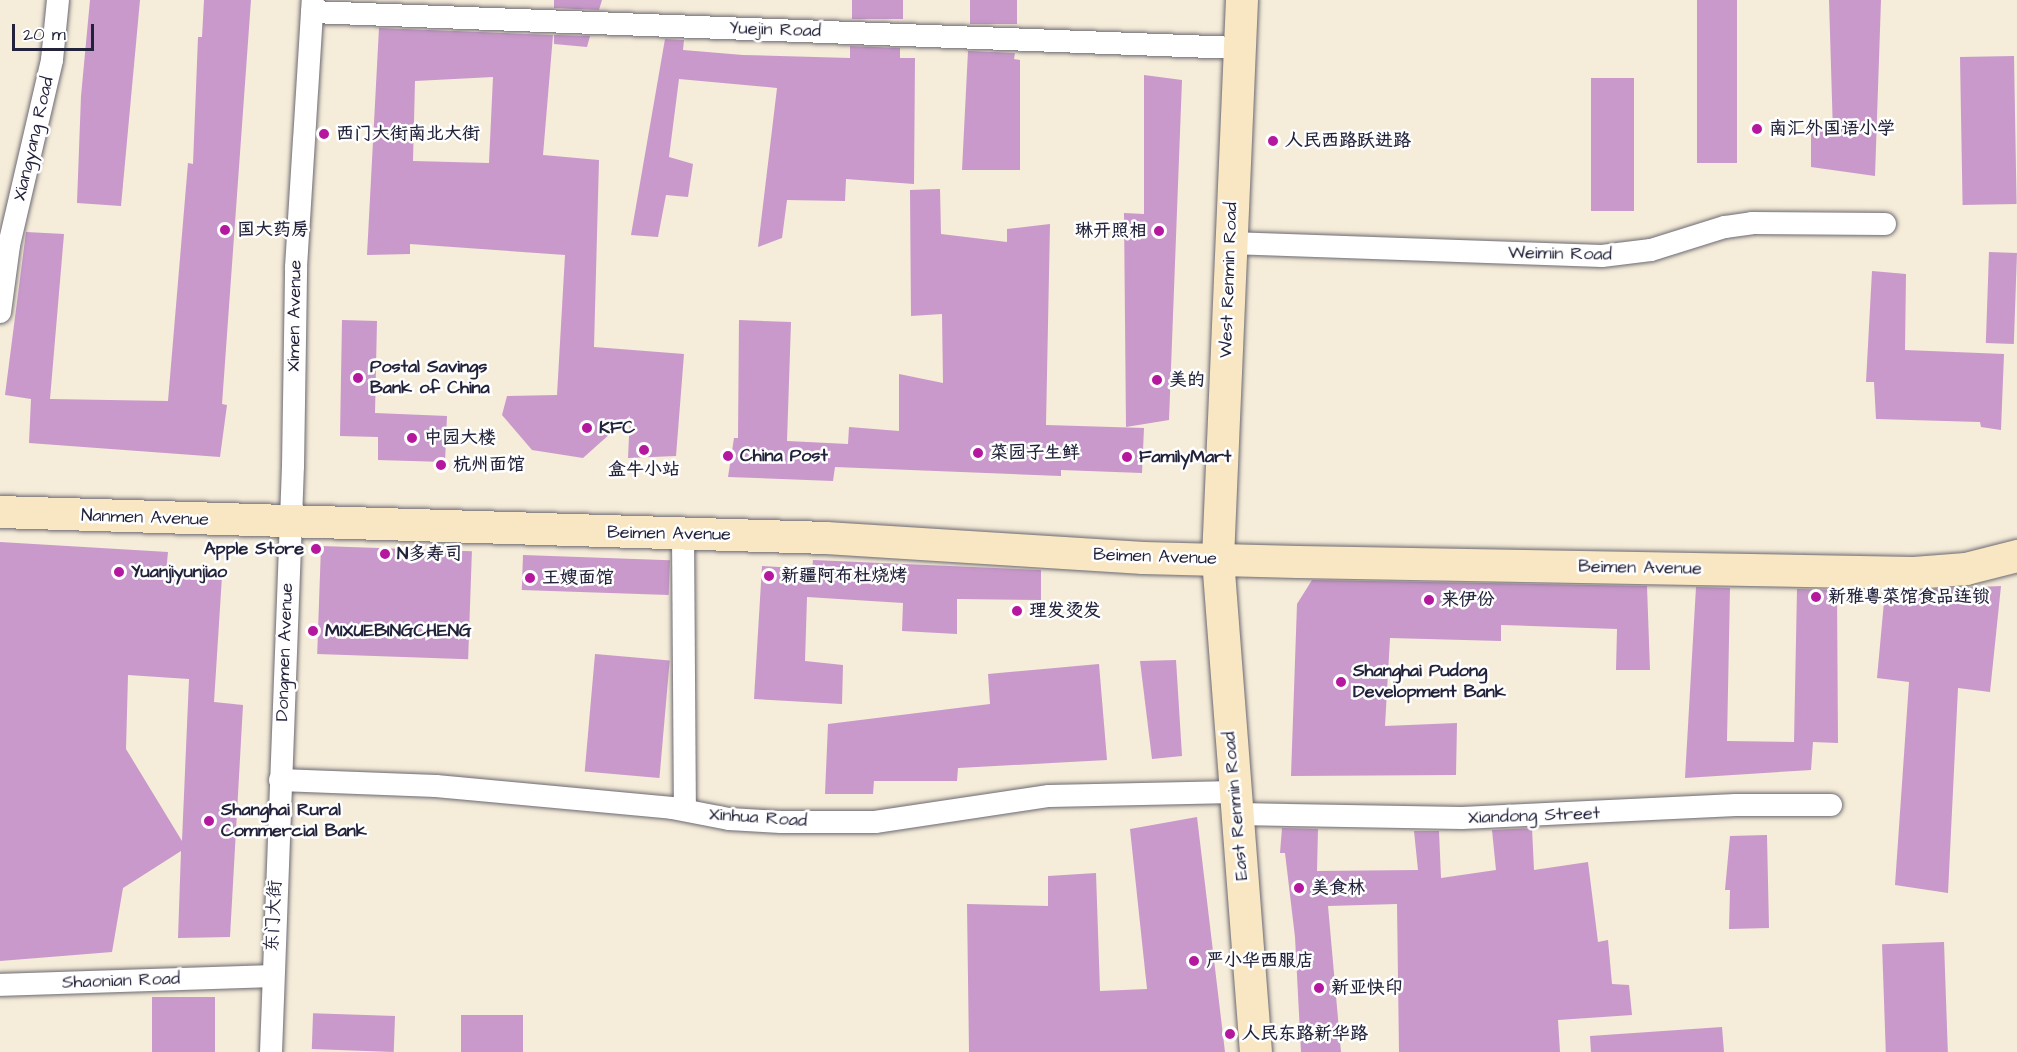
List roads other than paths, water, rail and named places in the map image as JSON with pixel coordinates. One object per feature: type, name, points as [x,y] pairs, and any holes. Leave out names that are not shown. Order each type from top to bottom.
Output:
[{"type":"street","name":"Xiangyang Road","points":[[0,312],[9,245],[45,99],[58,0]]},
{"type":"street","name":"West Renmin Road","points":[[1218,559],[1237,48],[1242,0]]},
{"type":"street","name":"Yuejin Road","points":[[313,6],[1237,48]]},
{"type":"street","name":"Ximen Avenue","points":[[291,524],[296,267],[313,6]]},
{"type":"street","name":"Weimin Road","points":[[1230,243],[1602,256],[1651,250],[1725,227],[1752,223],[1885,224]]},
{"type":"street","name":"Nanmen Avenue","points":[[0,512],[291,524]]},
{"type":"street","name":"Beimen Avenue","points":[[291,524],[683,534],[1218,559],[1914,573],[1966,569],[2017,556]]},
{"type":"street","name":"Dongmen Avenue","points":[[280,780],[291,524]]},
{"type":"street","points":[[683,534],[685,809]]},
{"type":"street","name":"East Renmin Road","points":[[1218,559],[1256,1052]]},
{"type":"street","name":"Xinhua Road","points":[[280,780],[436,786],[685,809],[729,819],[875,822],[1049,796],[1236,803]]},
{"type":"street","name":"东门大街","points":[[271,1052],[271,976],[280,780]]},
{"type":"street","name":"Xiandong Street","points":[[1236,803],[1462,818],[1736,805],[1832,805]]},
{"type":"street","name":"Shaonian Road","points":[[0,985],[271,976]]},
{"type":"place","name":"南汇外国语小学","points":[[1757,129]]},
{"type":"place","name":"西门大街南北大街","points":[[324,134]]},
{"type":"place","name":"人民西路跃进路","points":[[1273,141]]},
{"type":"place","name":"国大药房","points":[[225,230]]},
{"type":"place","name":"琳开照相","points":[[1159,231]]},
{"type":"place","name":"Postal Savings Bank of China","points":[[358,378]]},
{"type":"place","name":"美的","points":[[1157,380]]},
{"type":"place","name":"KFC","points":[[587,428]]},
{"type":"place","name":"中园大楼","points":[[412,438]]},
{"type":"place","name":"盒牛小站","points":[[644,450]]},
{"type":"place","name":"菜园子生鲜","points":[[978,453]]},
{"type":"place","name":"China Post","points":[[728,456]]},
{"type":"place","name":"FamilyMart","points":[[1127,457]]},
{"type":"place","name":"杭州面馆","points":[[441,465]]},
{"type":"place","name":"Apple Store","points":[[316,549]]},
{"type":"place","name":"N多寿司","points":[[385,554]]},
{"type":"place","name":"Yuanjiyunjiao","points":[[119,572]]},
{"type":"place","name":"新疆阿布杜烧烤","points":[[769,576]]},
{"type":"place","name":"王嫂面馆","points":[[530,578]]},
{"type":"place","name":"新雅粤菜馆食品连锁","points":[[1816,597]]},
{"type":"place","name":"来伊份","points":[[1429,600]]},
{"type":"place","name":"理发烫发","points":[[1017,611]]},
{"type":"place","name":"MIXUEBINGCHENG","points":[[313,631]]},
{"type":"place","name":"Shanghai Pudong Development Bank","points":[[1341,682]]},
{"type":"place","name":"Shanghai Rural Commercial Bank","points":[[209,821]]},
{"type":"place","name":"美食林","points":[[1299,888]]},
{"type":"place","name":"严小华西服店","points":[[1194,961]]},
{"type":"place","name":"新亚快印","points":[[1319,988]]},
{"type":"place","name":"人民东路新华路","points":[[1230,1034]]}]
